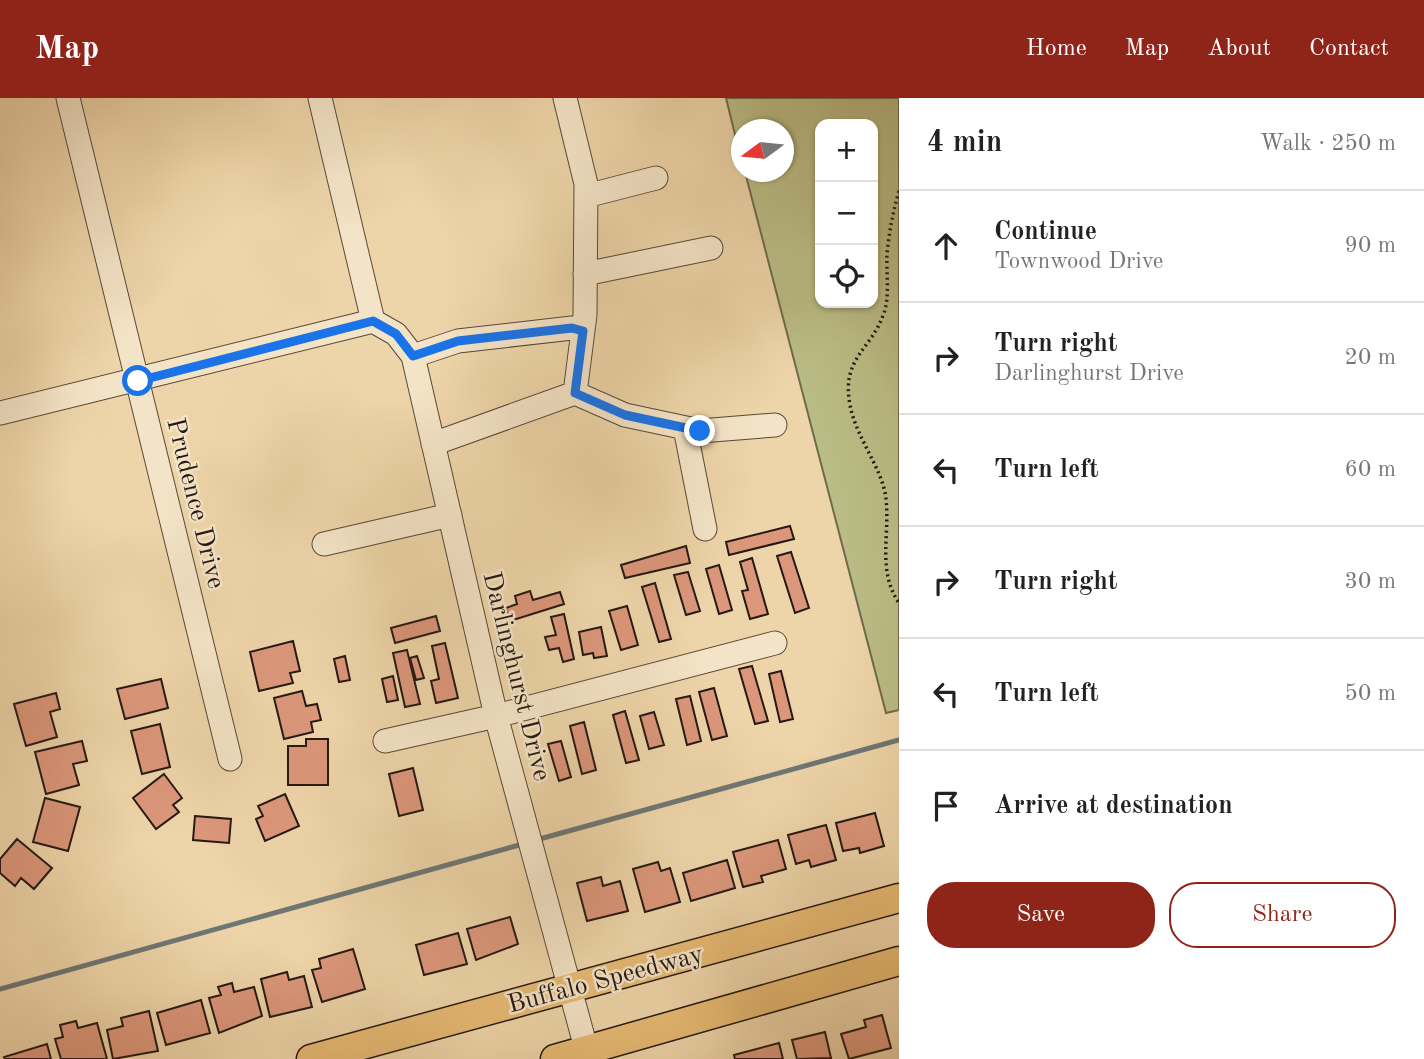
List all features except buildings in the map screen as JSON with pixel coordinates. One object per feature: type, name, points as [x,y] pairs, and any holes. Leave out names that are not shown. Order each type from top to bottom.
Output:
[{"type":"main road","name":"Buffalo Speedway","points":[[311,1059],[899,898]]},
{"type":"main road","points":[[555,1059],[588,1055],[899,961]]},
{"type":"street","name":"Prudence Drive","points":[[68,98],[230,759]]},
{"type":"street","points":[[0,413],[373,321],[320,98]]},
{"type":"street","points":[[565,98],[586,196],[583,331],[575,393]]},
{"type":"street","points":[[586,196],[656,178]]},
{"type":"street","points":[[585,274],[711,248]]},
{"type":"street","name":"Darlinghurst Drive","points":[[373,321],[396,334],[413,356],[496,716],[588,1055]]},
{"type":"street","points":[[413,356],[458,341],[572,328],[583,331]]},
{"type":"street","points":[[433,444],[575,393],[625,415],[700,431],[775,425]]},
{"type":"street","points":[[685,428],[705,528]]},
{"type":"street","points":[[324,544],[450,515]]},
{"type":"street","points":[[385,741],[496,716],[775,643]]},
{"type":"path","points":[[899,191],[887,253],[885,312],[851,364],[848,377],[854,419],[866,452],[881,478],[886,498],[886,576],[899,603]]},
{"type":"green space","points":[[726,98],[899,98],[899,710],[886,713],[748,182],[794,182],[794,119],[731,119]]},
{"type":"waterway","points":[[536,840],[899,740]]},
{"type":"waterway","points":[[0,989],[523,844]]},
{"type":"route","points":[[138,381],[373,321],[396,334],[413,356],[458,341],[572,328],[583,331],[575,393],[625,415],[700,431]]}]
